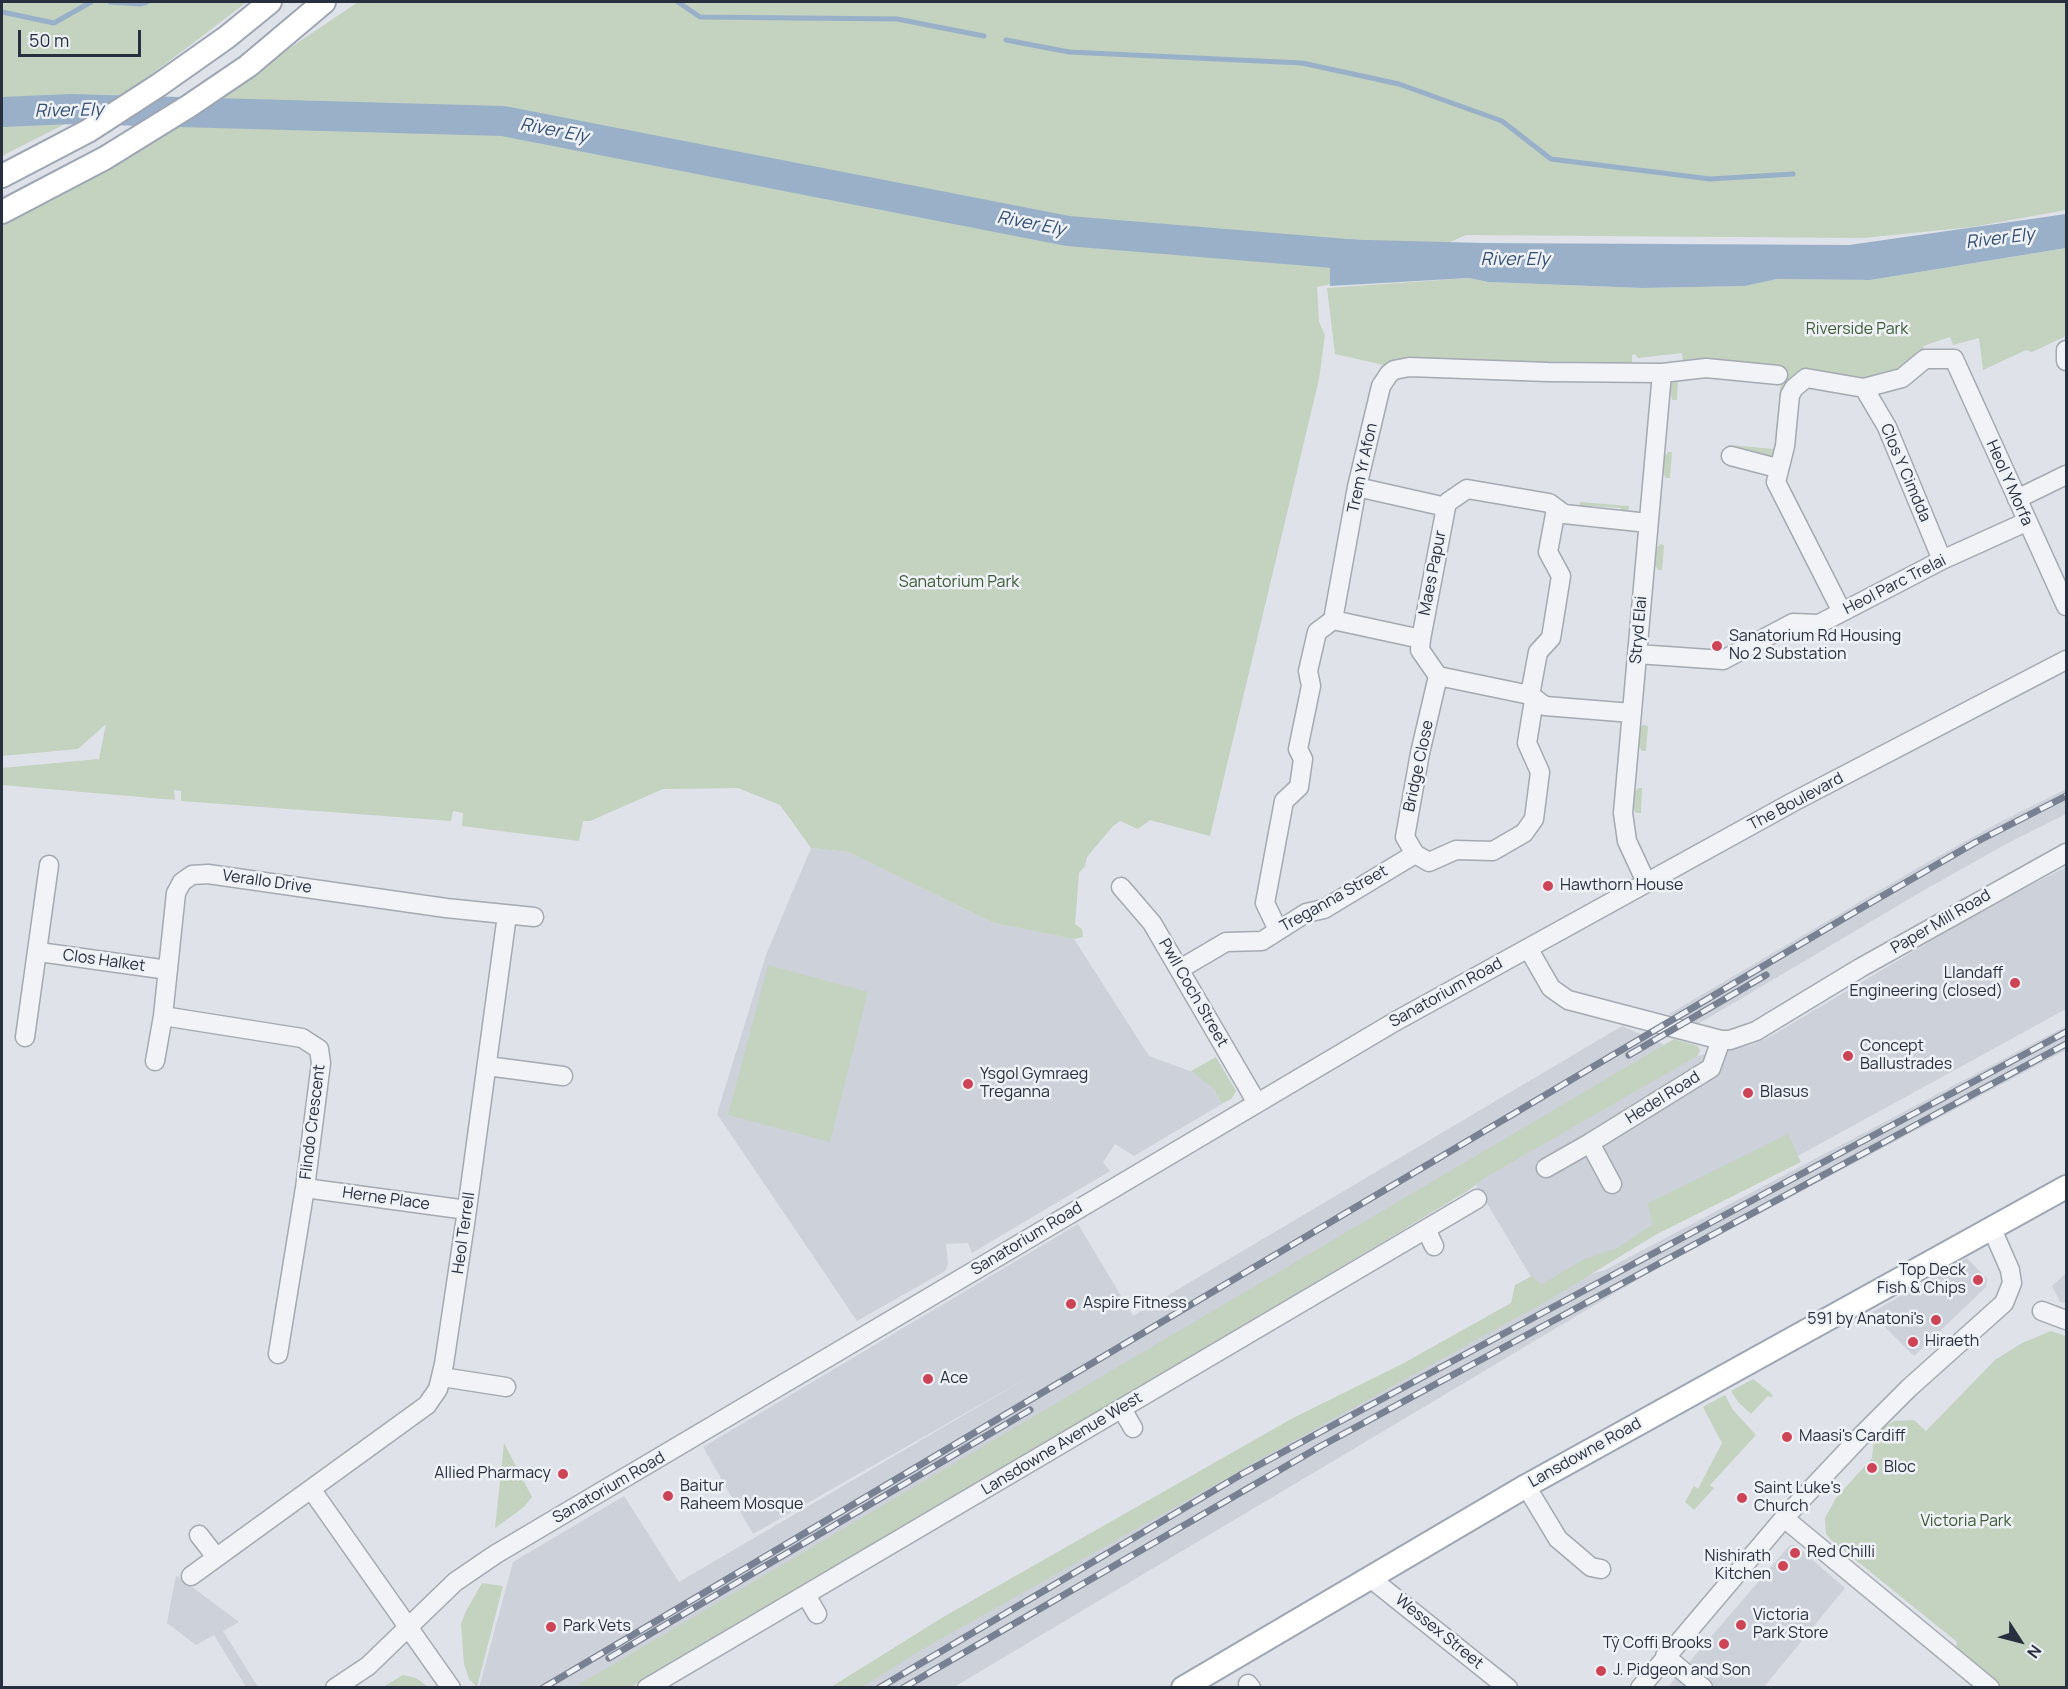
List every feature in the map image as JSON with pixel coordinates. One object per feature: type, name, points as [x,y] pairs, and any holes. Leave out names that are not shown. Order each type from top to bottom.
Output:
[{"type":"main road","points":[[2,176],[88,131],[227,37],[270,2]]},
{"type":"main road","points":[[2,212],[105,158],[189,106],[248,66],[324,2]]},
{"type":"main road","name":"Lansdowne Road","points":[[1183,1688],[1526,1486],[2067,1187]]},
{"type":"street","points":[[2067,350],[2067,361]]},
{"type":"street","name":"Heol Y Morfa","points":[[1864,388],[1902,378],[1925,359],[1954,359],[2026,522],[2067,606]]},
{"type":"street","name":"Trem Yr Afon","points":[[1278,930],[1265,903],[1280,830],[1278,822],[1284,801],[1299,787],[1304,759],[1298,749],[1311,686],[1308,671],[1317,632],[1333,620],[1357,487],[1381,386],[1394,370],[1409,367],[1527,372],[1662,372],[1706,368],[1778,375]]},
{"type":"street","name":"Stryd Elai","points":[[1646,882],[1633,858],[1623,824],[1662,372]]},
{"type":"street","points":[[1842,612],[1776,482],[1785,446],[1790,395],[1799,382],[1813,377],[1851,388],[1864,388]]},
{"type":"street","name":"Clos Y Cimdda","points":[[1864,388],[1887,427],[1942,560]]},
{"type":"street","points":[[1731,456],[1778,468]]},
{"type":"street","points":[[2017,499],[2067,475]]},
{"type":"street","points":[[1357,487],[1446,507],[1448,502],[1467,489],[1549,503],[1564,514],[1648,522]]},
{"type":"street","name":"Maes Papur","points":[[1421,639],[1446,507]]},
{"type":"street","points":[[1415,854],[1423,861],[1429,862],[1456,850],[1493,851],[1530,828],[1534,819],[1539,772],[1527,743],[1538,652],[1551,638],[1561,576],[1548,552],[1556,510]]},
{"type":"street","name":"Heol Parc Trelai","points":[[1637,654],[1716,660],[1731,656],[1793,623],[1819,624],[1942,560],[2026,522]]},
{"type":"street","points":[[1333,620],[1421,639],[1420,650],[1438,676],[1532,697],[1545,706],[1632,713]]},
{"type":"street","name":"The Boulevard","points":[[1528,948],[1793,802],[2067,660]]},
{"type":"street","name":"Bridge Close","points":[[1415,854],[1405,837],[1420,753],[1438,676]]},
{"type":"street","name":"Paper Mill Road","points":[[1721,1040],[1743,1037],[1756,1031],[1860,968],[2067,853]]},
{"type":"street","name":"Treganna Street","points":[[1180,969],[1226,942],[1262,941],[1306,913],[1324,909],[1415,854]]},
{"type":"street","name":"Clos Halket","points":[[25,1037],[39,952],[49,865]]},
{"type":"street","name":"Verallo Drive","points":[[155,1061],[163,1016],[176,893],[182,882],[192,875],[208,874],[534,917]]},
{"type":"street","name":"Pwll Coch Street","points":[[1121,887],[1142,908],[1257,1103]]},
{"type":"street","name":"Heol Terrell","points":[[191,1576],[427,1405],[442,1377],[507,915]]},
{"type":"street","points":[[1528,948],[1551,988],[1568,1000],[1721,1040]]},
{"type":"street","name":"Sanatorium Road","points":[[335,1688],[368,1666],[455,1582],[496,1554],[1396,1021],[1528,948]]},
{"type":"street","name":"Clos Halket","points":[[39,952],[168,970]]},
{"type":"street","name":"Flindo Crescent","points":[[163,1016],[302,1038],[319,1049],[321,1063],[305,1188],[278,1354]]},
{"type":"street","name":"Hedel Road","points":[[1546,1168],[1711,1068],[1721,1040]]},
{"type":"street","points":[[487,1066],[563,1076]]},
{"type":"street","points":[[1590,1143],[1612,1184]]},
{"type":"street","name":"Herne Place","points":[[305,1188],[467,1210]]},
{"type":"street","name":"Lansdowne Avenue West","points":[[646,1688],[806,1596],[1477,1199]]},
{"type":"street","points":[[1640,1688],[1784,1518],[1909,1388],[2004,1303],[2013,1283],[2010,1270],[1992,1228]]},
{"type":"street","points":[[1425,1229],[1434,1246]]},
{"type":"street","points":[[2042,1311],[2067,1320]]},
{"type":"street","points":[[442,1377],[506,1387]]},
{"type":"street","points":[[1122,1409],[1133,1428]]},
{"type":"street","points":[[1526,1486],[1558,1539],[1591,1567],[1601,1569]]},
{"type":"street","points":[[311,1489],[451,1688]]},
{"type":"street","points":[[1784,1518],[1989,1688]]},
{"type":"street","points":[[200,1535],[216,1557]]},
{"type":"street","name":"Wessex Street","points":[[1369,1578],[1508,1688]]},
{"type":"street","points":[[806,1596],[817,1614]]},
{"type":"street","points":[[1665,1656],[1703,1688]]},
{"type":"shaded area","points":[[2066,789],[2066,814],[2008,843],[1926,889],[1698,1024],[1669,1014],[1921,866],[2000,822]]},
{"type":"shaded area","name":"Ysgol Gymraeg Treganna","points":[[811,848],[848,852],[994,923],[1074,939],[1149,1056],[1198,1074],[1214,1089],[1222,1104],[1134,1156],[1115,1144],[1103,1162],[1110,1171],[972,1253],[968,1243],[946,1244],[948,1265],[945,1271],[857,1321],[717,1114],[766,955]]},
{"type":"shaded area","points":[[2066,867],[2066,1009],[1785,1163],[1543,1289],[1605,1270],[2066,1026],[2066,1050],[1647,1274],[954,1687],[843,1687],[1539,1290],[1474,1182],[629,1687],[479,1688],[513,1562],[624,1496],[679,1582],[1034,1374],[753,1534],[703,1447],[1078,1224],[1133,1316],[1622,1026],[1692,1057],[1751,1045],[1771,1036],[1981,911]]},
{"type":"shaded area","points":[[1967,1258],[1987,1279],[1986,1287],[1914,1356],[1871,1313]]},
{"type":"shaded area","points":[[2066,1273],[2066,1303],[2060,1302],[2052,1286]]},
{"type":"shaded area","points":[[1795,1545],[1845,1588],[1764,1687],[1667,1688],[1789,1546]]},
{"type":"shaded area","points":[[176,1575],[239,1622],[223,1631],[258,1687],[246,1687],[214,1635],[196,1645],[167,1623]]},
{"type":"green space","points":[[2,2],[247,2],[130,91],[2,156]]},
{"type":"green space","name":"Sanatorium Park","points":[[358,2],[2066,2],[2066,210],[1972,227],[1864,238],[1466,235],[1375,275],[1317,287],[1319,322],[1325,335],[1319,379],[1210,836],[1150,820],[1138,829],[1120,821],[1113,826],[1087,857],[1085,866],[1079,873],[1075,924],[1082,929],[1083,937],[1074,939],[994,923],[848,852],[811,848],[780,805],[738,788],[663,789],[590,821],[583,821],[579,841],[462,826],[463,813],[453,811],[451,821],[181,801],[181,791],[174,790],[175,800],[2,785],[2,768],[99,759],[106,724],[78,749],[2,756],[2,226],[125,159]]},
{"type":"green space","name":"Riverside Park","points":[[2066,248],[2066,336],[2032,352],[2026,350],[1983,370],[1979,338],[1953,345],[1950,337],[1923,346],[1925,352],[1903,371],[1858,381],[1803,375],[1775,455],[1729,464],[1727,464],[1728,445],[1774,449],[1782,370],[1683,364],[1682,353],[1638,358],[1635,354],[1632,355],[1632,365],[1388,366],[1335,354],[1327,288],[1469,278],[1488,282],[1642,288],[1745,286],[1777,279],[1870,280]]},
{"type":"green space","points":[[1678,378],[1677,400],[1672,400],[1669,385]]},
{"type":"green space","points":[[1668,452],[1672,452],[1670,478],[1666,478],[1660,468],[1661,461]]},
{"type":"green space","points":[[1580,502],[1629,506],[1628,513],[1620,513],[1621,508],[1592,506],[1590,510],[1579,509]]},
{"type":"green space","points":[[1660,544],[1664,545],[1662,570],[1658,570],[1652,560],[1653,553]]},
{"type":"green space","points":[[1643,725],[1648,726],[1646,751],[1642,751],[1636,741],[1637,733]]},
{"type":"green space","points":[[1638,788],[1642,788],[1641,813],[1636,813],[1631,804],[1632,796]]},
{"type":"green space","points":[[768,965],[868,992],[830,1142],[728,1115]]},
{"type":"green space","points":[[1674,1039],[1698,1046],[1700,1051],[1697,1056],[1486,1177],[1469,1190],[1376,1246],[704,1646],[631,1687],[573,1688]]},
{"type":"green space","points":[[1216,1057],[1236,1091],[1232,1098],[1222,1104],[1214,1089],[1191,1071]]},
{"type":"green space","points":[[1788,1134],[1801,1162],[1657,1234],[1552,1298],[923,1649],[862,1687],[831,1687],[945,1616],[1293,1418],[1402,1364],[1511,1303],[1515,1285],[1532,1276],[1541,1285],[1584,1259],[1617,1248],[1652,1225],[1648,1203]]},
{"type":"green space","name":"Victoria Park","points":[[2051,1331],[2066,1336],[2066,1687],[1987,1687],[1956,1651],[1957,1642],[1831,1540],[1826,1534],[1825,1518],[1836,1498],[1872,1458],[1874,1439],[1883,1428],[1894,1421],[1914,1420],[1926,1431],[1995,1360],[2022,1343]]},
{"type":"green space","points":[[1753,1379],[1773,1395],[1771,1398],[1768,1396],[1751,1414],[1738,1402],[1731,1391]]},
{"type":"green space","points":[[1725,1395],[1733,1410],[1756,1435],[1710,1485],[1714,1488],[1694,1510],[1685,1502],[1694,1486],[1698,1489],[1722,1443],[1703,1407]]},
{"type":"green space","points":[[504,1443],[532,1497],[524,1507],[495,1528]]},
{"type":"green space","points":[[482,1583],[503,1586],[477,1687],[469,1679],[464,1664],[461,1624]]},
{"type":"green space","points":[[403,1675],[416,1678],[428,1687],[383,1687]]},
{"type":"water","points":[[2066,214],[2066,248],[1870,280],[1777,279],[1745,286],[1642,288],[1488,282],[1469,278],[1330,286],[1330,239],[1483,243],[1849,245]]},
{"type":"waterway","points":[[2,12],[54,23],[91,2]]},
{"type":"waterway","points":[[110,2],[140,4],[147,2]]},
{"type":"waterway","points":[[678,2],[700,17],[897,19],[984,36]]},
{"type":"waterway","points":[[1006,40],[1069,52],[1302,63],[1399,84],[1502,121],[1551,159],[1710,179],[1793,174]]},
{"type":"waterway","name":"River Ely","points":[[2,112],[71,109],[503,121],[1068,231],[1370,256]]},
{"type":"railway","points":[[543,1688],[1858,910],[1976,842],[2066,796]]},
{"type":"railway","points":[[1629,1055],[1766,975]]},
{"type":"railway","points":[[879,1688],[1242,1474],[2066,1032]]},
{"type":"railway","points":[[903,1688],[1321,1446],[2066,1044]]},
{"type":"railway","points":[[609,1658],[1030,1410]]},
{"type":"place","name":"Sanatorium Rd Housing No 2 Substation","points":[[1717,646]]},
{"type":"place","name":"Hawthorn House","points":[[1548,886]]},
{"type":"place","name":"Llandaff Engineering (closed)","points":[[2015,983]]},
{"type":"place","name":"Concept Ballustrades","points":[[1848,1056]]},
{"type":"place","name":"Ysgol Gymraeg Treganna","points":[[968,1084]]},
{"type":"place","name":"Blasus","points":[[1748,1093]]},
{"type":"place","name":"Top Deck Fish & Chips","points":[[1978,1280]]},
{"type":"place","name":"Aspire Fitness","points":[[1071,1304]]},
{"type":"place","name":"591 by Anatoni's","points":[[1936,1320]]},
{"type":"place","name":"Hiraeth","points":[[1913,1342]]},
{"type":"place","name":"Ace","points":[[928,1379]]},
{"type":"place","name":"Maasi's Cardiff","points":[[1787,1437]]},
{"type":"place","name":"Bloc","points":[[1872,1468]]},
{"type":"place","name":"Allied Pharmacy","points":[[563,1474]]},
{"type":"place","name":"Baitur Raheem Mosque","points":[[668,1496]]},
{"type":"place","name":"Saint Luke's Church","points":[[1742,1498]]},
{"type":"place","name":"Red Chilli","points":[[1795,1553]]},
{"type":"place","name":"Nishirath Kitchen","points":[[1783,1566]]},
{"type":"place","name":"Victoria Park Store","points":[[1741,1625]]},
{"type":"place","name":"Park Vets","points":[[551,1627]]},
{"type":"place","name":"Tŷ Coffi Brooks","points":[[1724,1644]]},
{"type":"place","name":"J. Pidgeon and Son","points":[[1601,1671]]}]
